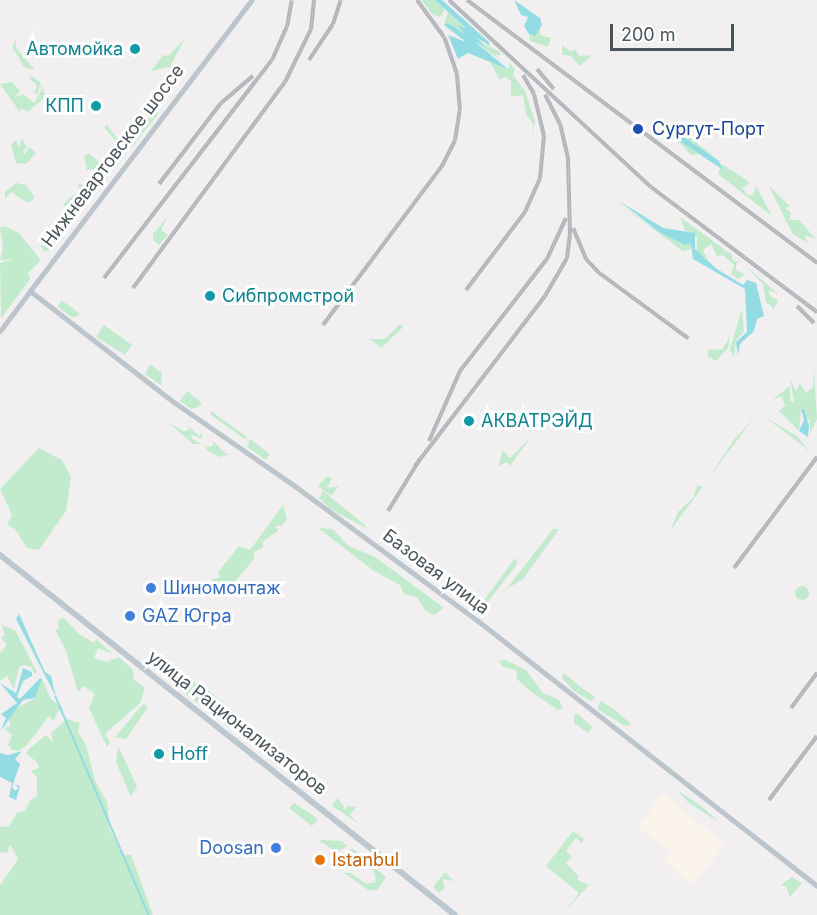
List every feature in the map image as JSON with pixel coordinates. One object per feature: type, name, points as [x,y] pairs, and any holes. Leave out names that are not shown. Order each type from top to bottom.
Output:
[{"type":"main road","name":"улица Рационализаторов","points":[[0,555],[455,915]]},
{"type":"street","name":"Нижневартовское шоссе","points":[[0,331],[252,0]]},
{"type":"street","name":"Базовая улица","points":[[30,291],[175,404],[292,484],[472,617],[817,886]]},
{"type":"shaded area","points":[[662,793],[725,845],[693,884],[665,862],[671,852],[638,827]]},
{"type":"green space","points":[[421,0],[435,0],[445,9],[440,17],[433,15]]},
{"type":"green space","points":[[448,12],[470,32],[459,26],[470,38],[448,23],[444,25]]},
{"type":"green space","points":[[540,27],[540,35],[551,38],[548,47],[530,41],[529,34],[532,36]]},
{"type":"green space","points":[[16,39],[16,48],[35,70],[24,67],[12,47]]},
{"type":"green space","points":[[185,39],[170,66],[179,72],[168,67],[151,71],[163,55],[168,56]]},
{"type":"green space","points":[[471,39],[499,51],[501,55],[495,55],[506,64]]},
{"type":"green space","points":[[562,45],[571,52],[575,49],[579,56],[589,55],[590,58],[579,66],[572,57],[562,54]]},
{"type":"green space","points":[[489,60],[508,69],[510,63],[515,70],[513,75],[525,91],[535,121],[532,136],[533,124],[526,114],[523,95],[511,97],[511,81],[505,77],[500,80]]},
{"type":"green space","points":[[32,76],[40,82],[46,96],[28,112],[21,108],[20,112],[0,84],[12,82],[20,91],[14,98],[23,94],[34,103],[42,89],[40,84],[38,93],[34,94],[37,85],[29,78]]},
{"type":"green space","points":[[154,110],[159,113],[132,147],[130,146]]},
{"type":"green space","points":[[670,123],[719,161],[674,130],[698,154],[691,155],[680,143],[665,135]]},
{"type":"green space","points":[[107,125],[127,151],[118,165],[112,163],[122,149],[104,127]]},
{"type":"green space","points":[[22,138],[27,147],[23,151],[24,155],[29,147],[36,153],[26,164],[16,163],[11,145],[16,140],[19,148]]},
{"type":"green space","points":[[88,153],[105,167],[107,178],[48,251],[44,251],[41,246],[67,208],[63,204],[79,190],[78,183],[83,185],[92,179],[93,169],[87,170],[84,156]]},
{"type":"green space","points":[[722,164],[748,181],[749,184],[742,188],[748,195],[753,195],[756,186],[772,216],[718,174]]},
{"type":"green space","points":[[16,183],[26,185],[35,198],[28,203],[11,192],[5,199],[5,192]]},
{"type":"green space","points":[[769,186],[790,206],[785,208],[791,213],[789,220],[799,220],[816,239],[804,235],[809,244],[792,233]]},
{"type":"green space","points":[[616,202],[659,232],[685,245],[691,243],[693,249],[683,251]]},
{"type":"green space","points":[[168,216],[161,230],[168,235],[159,245],[153,240],[153,234]]},
{"type":"green space","points":[[680,217],[732,255],[732,260],[741,263],[736,263],[736,270],[745,275],[738,279],[731,274],[734,265],[723,255],[717,256],[711,244],[703,250],[708,260],[697,251],[697,237],[685,230]]},
{"type":"green space","points":[[4,226],[19,233],[41,260],[28,273],[30,279],[1,319],[0,263],[13,259],[0,260],[3,248],[0,228]]},
{"type":"green space","points":[[745,265],[778,294],[769,290],[770,296],[778,300],[774,309],[766,302],[763,284]]},
{"type":"green space","points":[[61,301],[80,314],[73,318],[58,307]]},
{"type":"green space","points":[[742,309],[744,332],[736,340],[734,357],[730,349]]},
{"type":"green space","points":[[400,324],[403,327],[381,348],[370,339],[385,339]]},
{"type":"green space","points":[[104,325],[132,345],[125,355],[96,337]]},
{"type":"green space","points":[[730,336],[728,348],[716,361],[707,356],[709,350],[723,349]]},
{"type":"green space","points":[[150,364],[162,373],[161,385],[145,374]]},
{"type":"green space","points":[[814,369],[817,419],[810,433],[810,421],[801,410],[799,431],[779,411],[785,406],[782,397],[773,399],[790,386],[790,401],[794,402],[790,379],[796,391],[800,384],[806,393],[813,387]]},
{"type":"green space","points":[[187,391],[202,403],[198,407],[191,409],[180,401]]},
{"type":"green space","points":[[211,411],[247,437],[245,439],[211,415]]},
{"type":"green space","points":[[763,416],[797,436],[810,452],[801,444]]},
{"type":"green space","points":[[754,418],[708,479],[733,441]]},
{"type":"green space","points":[[169,423],[184,431],[190,430],[186,424],[199,436],[202,433],[202,439],[191,434],[192,439],[201,444],[193,444]]},
{"type":"green space","points":[[531,437],[510,466],[507,462],[498,466],[503,450],[510,458]]},
{"type":"green space","points":[[250,439],[270,454],[266,460],[247,447]]},
{"type":"green space","points":[[213,441],[226,454],[231,454],[219,457],[207,450],[205,447],[213,446]]},
{"type":"green space","points":[[39,448],[62,460],[71,477],[66,511],[39,550],[27,548],[15,529],[7,525],[12,515],[0,489]]},
{"type":"green space","points":[[327,476],[332,478],[327,488],[339,486],[331,496],[318,486]]},
{"type":"green space","points":[[697,486],[703,486],[670,531],[678,512],[693,498]]},
{"type":"green space","points":[[323,491],[366,528],[330,509],[319,498]]},
{"type":"green space","points":[[283,505],[287,519],[282,526],[275,526],[278,531],[263,541],[263,547],[254,552],[254,559],[225,592],[211,580],[220,577],[218,572],[239,546],[250,550]]},
{"type":"green space","points":[[318,528],[333,529],[347,545],[375,557],[444,608],[434,615],[425,610],[417,597],[404,594],[400,585],[374,571]]},
{"type":"green space","points":[[553,529],[559,529],[523,579],[508,588],[487,614]]},
{"type":"green space","points":[[515,558],[518,563],[487,603],[479,607]]},
{"type":"green space","points":[[802,586],[807,588],[809,593],[807,598],[802,600],[797,598],[795,593],[797,588]]},
{"type":"green space","points":[[64,618],[78,633],[94,643],[96,639],[113,654],[98,648],[94,658],[107,662],[119,657],[133,670],[134,680],[145,688],[140,703],[105,734],[110,742],[107,747],[89,708],[95,694],[84,686],[78,692],[66,651],[55,629],[59,629],[58,620]]},
{"type":"green space","points":[[2,625],[15,630],[37,672],[35,674],[31,667],[24,665],[19,667],[14,689],[7,676],[0,681],[0,653],[7,645],[1,637],[5,635]]},
{"type":"green space","points":[[505,660],[526,670],[543,693],[559,700],[563,708],[558,710],[530,691],[517,679],[516,670],[503,667],[499,661]]},
{"type":"green space","points":[[564,673],[595,697],[591,701],[575,692],[562,678]]},
{"type":"green space","points":[[179,678],[189,685],[193,681],[198,685],[190,698],[169,681]]},
{"type":"green space","points":[[42,679],[51,699],[61,707],[59,699],[63,711],[58,711],[53,721],[49,716],[27,745],[18,751],[12,750],[8,745],[12,735],[4,728],[10,726],[9,718],[17,708],[35,698]]},
{"type":"green space","points":[[201,687],[208,690],[235,712],[226,705],[218,716],[232,730],[192,699]]},
{"type":"green space","points":[[601,701],[632,725],[625,726],[597,709]]},
{"type":"green space","points":[[143,704],[148,707],[126,739],[115,737]]},
{"type":"green space","points":[[578,714],[592,727],[588,733],[574,723],[574,715]]},
{"type":"green space","points":[[67,719],[80,723],[78,732],[86,745],[95,781],[107,802],[110,830],[124,855],[131,855],[153,915],[0,915],[0,885],[18,859],[10,844],[7,853],[0,852],[0,827],[9,826],[17,813],[25,811],[31,799],[37,797],[37,777],[31,771],[39,768],[37,762],[26,754],[29,749],[46,735],[53,743],[51,733]]},
{"type":"green space","points":[[118,746],[137,786],[131,797],[116,762]]},
{"type":"green space","points":[[677,790],[704,808],[720,823],[689,803]]},
{"type":"green space","points":[[338,798],[346,810],[347,806],[356,807],[350,815],[358,823],[332,806]]},
{"type":"green space","points":[[294,803],[318,819],[312,826],[289,808]]},
{"type":"green space","points":[[573,831],[584,839],[582,843],[576,838],[566,851],[572,857],[566,863],[579,877],[577,880],[589,885],[564,912],[579,893],[546,866]]},
{"type":"green space","points":[[321,840],[342,841],[347,846],[337,853],[322,842],[320,844]]},
{"type":"green space","points":[[352,848],[386,877],[377,890],[368,890],[344,873],[351,873],[366,884],[376,882],[374,871],[347,854]]},
{"type":"green space","points":[[445,872],[454,881],[442,879],[445,888],[439,893],[433,887]]},
{"type":"green space","points":[[792,877],[802,883],[790,897],[786,887],[781,885]]},
{"type":"water","points":[[435,0],[442,0],[489,42],[490,46],[477,38],[486,47],[474,41],[508,69],[468,53],[458,59],[448,35],[466,42],[444,25],[448,23],[466,35],[457,25],[467,29]]},
{"type":"water","points":[[514,0],[540,18],[542,25],[535,36],[529,34],[524,26],[528,17],[521,15]]},
{"type":"water","points":[[674,130],[719,161],[723,170],[674,137]]},
{"type":"water","points":[[619,201],[663,228],[695,233],[695,249],[717,269],[743,285],[747,280],[756,283],[764,316],[757,319],[754,331],[740,344],[738,355],[736,342],[747,332],[745,289],[693,259],[691,243],[685,245],[659,232]]},
{"type":"water","points":[[801,409],[804,409],[809,425],[808,437],[799,431],[804,420]]},
{"type":"water","points":[[19,614],[45,672],[51,676],[56,697],[16,619]]},
{"type":"water","points":[[23,668],[32,672],[32,676],[23,681],[17,697],[20,699],[40,678],[42,679],[35,698],[23,700],[0,732],[6,718],[1,714],[17,703],[0,683],[16,693]]},
{"type":"water","points":[[22,751],[15,759],[20,764],[12,787],[15,791],[19,788],[14,785],[20,786],[16,800],[9,797],[12,783],[0,777],[0,753],[8,755]]},
{"type":"waterway","points":[[56,697],[149,915]]},
{"type":"railway","points":[[104,278],[272,60],[287,27],[292,0]]},
{"type":"railway","points":[[133,288],[285,82],[311,29],[314,0]]},
{"type":"railway","points":[[309,60],[333,24],[341,0]]},
{"type":"railway","points":[[323,325],[442,166],[455,140],[460,110],[457,74],[444,37],[417,0]]},
{"type":"railway","points":[[449,0],[651,187],[817,312]]},
{"type":"railway","points":[[467,0],[817,263]]},
{"type":"railway","points":[[537,69],[554,89]]},
{"type":"railway","points":[[466,290],[525,212],[540,178],[544,136],[534,94],[523,75]]},
{"type":"railway","points":[[159,184],[221,103],[253,76]]},
{"type":"railway","points":[[415,466],[545,296],[567,258],[570,234],[568,158],[560,124],[545,95]]},
{"type":"railway","points":[[429,441],[460,371],[547,259],[566,218]]},
{"type":"railway","points":[[573,228],[586,259],[598,272],[688,338]]},
{"type":"railway","points":[[797,306],[814,323]]},
{"type":"railway","points":[[734,568],[817,457]]},
{"type":"railway","points":[[388,511],[420,459]]},
{"type":"railway","points":[[791,708],[817,673]]},
{"type":"railway","points":[[769,800],[817,736]]},
{"type":"place","name":"Автомойка","points":[[135,49]]},
{"type":"place","name":"КПП","points":[[96,106]]},
{"type":"place","name":"Сургут-Порт","points":[[638,129]]},
{"type":"place","name":"Сибпромстрой","points":[[210,296]]},
{"type":"place","name":"АКВАТРЭЙД","points":[[469,421]]},
{"type":"place","name":"Шиномонтаж","points":[[151,588]]},
{"type":"place","name":"GAZ Югра","points":[[130,616]]},
{"type":"place","name":"Hoff","points":[[159,754]]},
{"type":"place","name":"Doosan","points":[[276,848]]},
{"type":"place","name":"Istanbul","points":[[320,860]]}]
